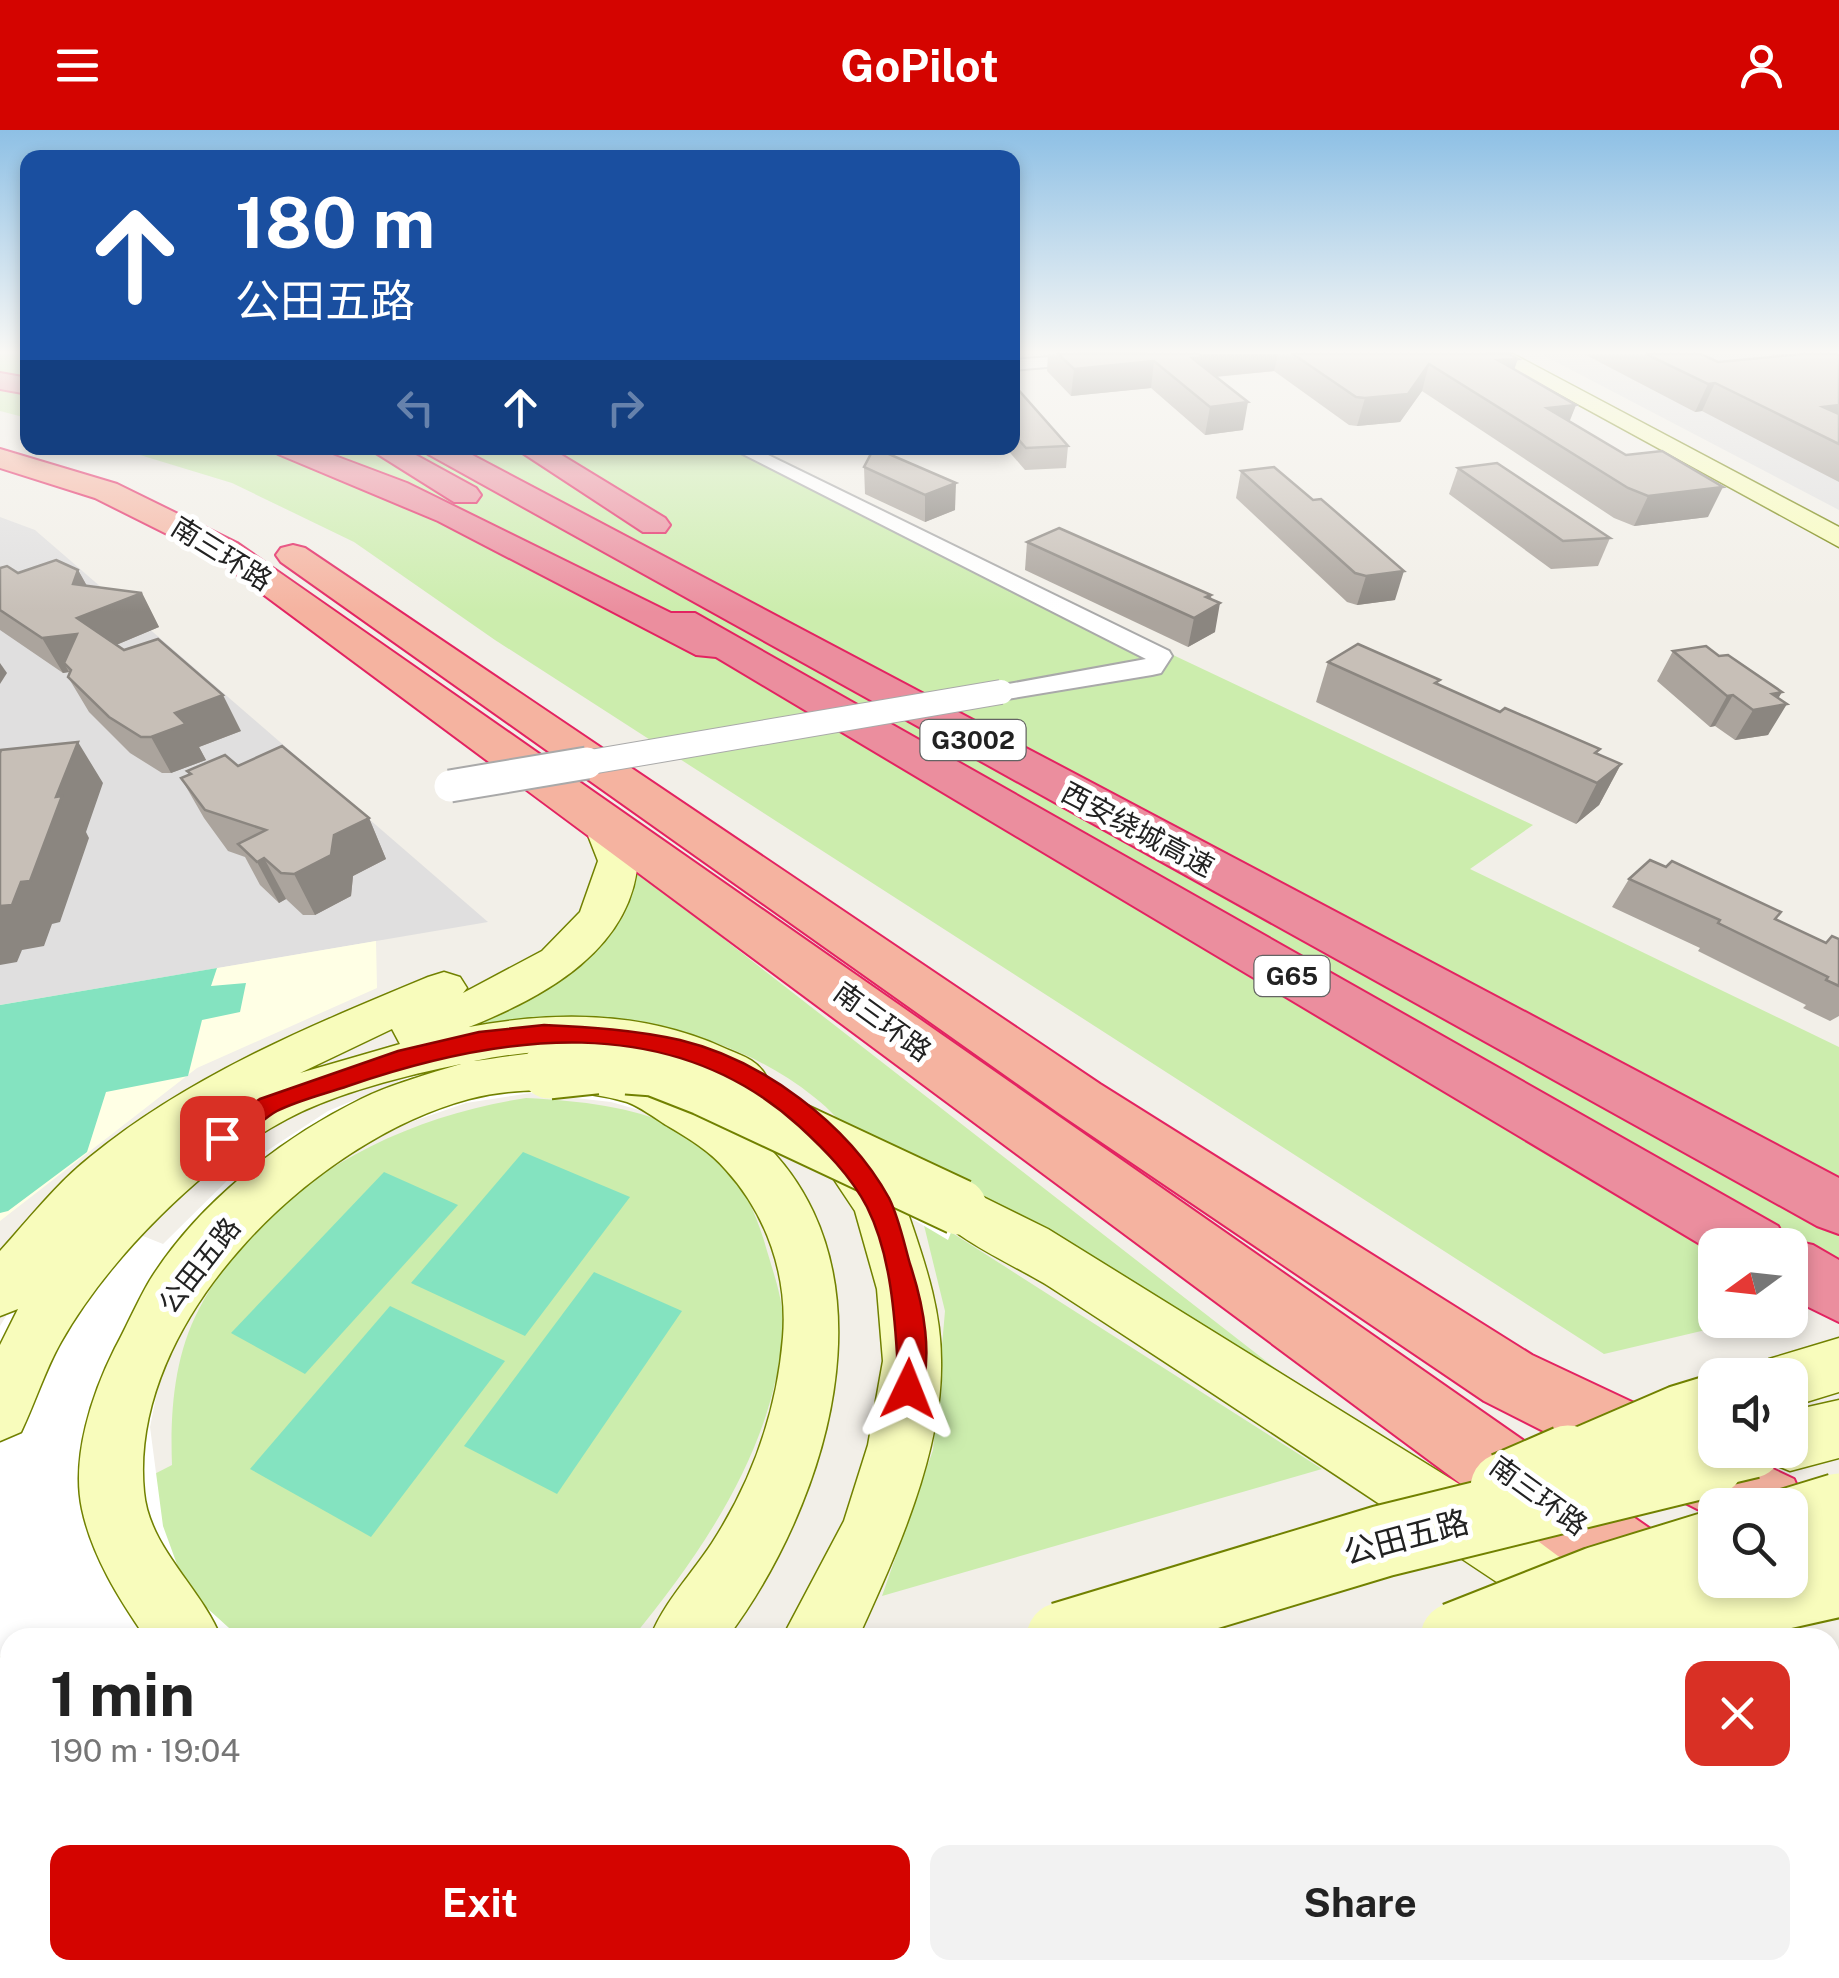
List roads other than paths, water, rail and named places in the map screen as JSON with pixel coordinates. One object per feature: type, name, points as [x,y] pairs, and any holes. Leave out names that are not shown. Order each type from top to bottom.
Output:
[{"type":"highway","name":"南三环路","points":[[59,455],[152,484],[272,542],[389,618],[1080,1099],[1382,1298],[1508,1378],[1733,1488]]},
{"type":"highway","points":[[308,455],[372,478],[453,515],[828,707]]},
{"type":"highway","name":"西安绕城高速","points":[[395,455],[1727,1228]]},
{"type":"highway","name":"西安绕城高速","points":[[451,455],[1112,816],[1510,1026],[1839,1208]]},
{"type":"highway","points":[[525,455],[615,502]]},
{"type":"highway","name":"G65","points":[[541,455],[615,502],[1142,801],[1510,1026]]},
{"type":"highway","name":"南三环路","points":[[0,458],[106,491],[225,550],[1722,1628]]},
{"type":"highway","points":[[1808,1275],[1839,1293]]},
{"type":"highway","points":[[1808,1521],[1839,1530]]},
{"type":"main road","points":[[1657,440],[1839,538]]},
{"type":"main road","points":[[1688,440],[1839,519]]},
{"type":"main road","points":[[0,1412],[45,1317],[117,1226],[198,1155],[268,1105],[382,1044],[471,1008],[554,966],[585,934],[608,897],[618,858],[599,816]]},
{"type":"main road","points":[[0,1292],[106,1174],[178,1120],[252,1073],[509,961],[608,897]]},
{"type":"main road","points":[[268,1105],[406,1058],[479,1040],[544,1033],[616,1037],[680,1049],[735,1072],[787,1102],[836,1145],[878,1203],[905,1290],[912,1361],[899,1445],[873,1532],[824,1628]]},
{"type":"main road","points":[[549,1071],[609,1064],[654,1068],[959,1207],[1029,1245],[1136,1312],[1626,1628]]},
{"type":"main road","points":[[549,1071],[597,1074],[664,1094],[694,1111],[746,1154],[778,1194],[805,1259],[814,1316],[806,1392],[771,1503],[692,1628]]},
{"type":"main road","name":"公田五路","points":[[180,1628],[133,1562],[114,1504],[117,1419],[147,1332],[214,1238],[280,1173],[352,1125],[432,1092],[502,1074],[549,1071]]},
{"type":"main road","points":[[1808,1374],[1839,1365]]},
{"type":"main road","points":[[1383,1541],[1698,1407]]},
{"type":"main road","points":[[1808,1437],[1839,1429]]},
{"type":"main road","name":"公田五路","points":[[1095,1628],[1383,1541],[1698,1464]]},
{"type":"main road","points":[[1808,1518],[1839,1509]]},
{"type":"main road","points":[[1481,1628],[1598,1582],[1698,1551]]},
{"type":"main road","points":[[1627,1628],[1839,1581]]},
{"type":"street","points":[[450,786],[1152,668],[1160,656],[754,455]]}]
